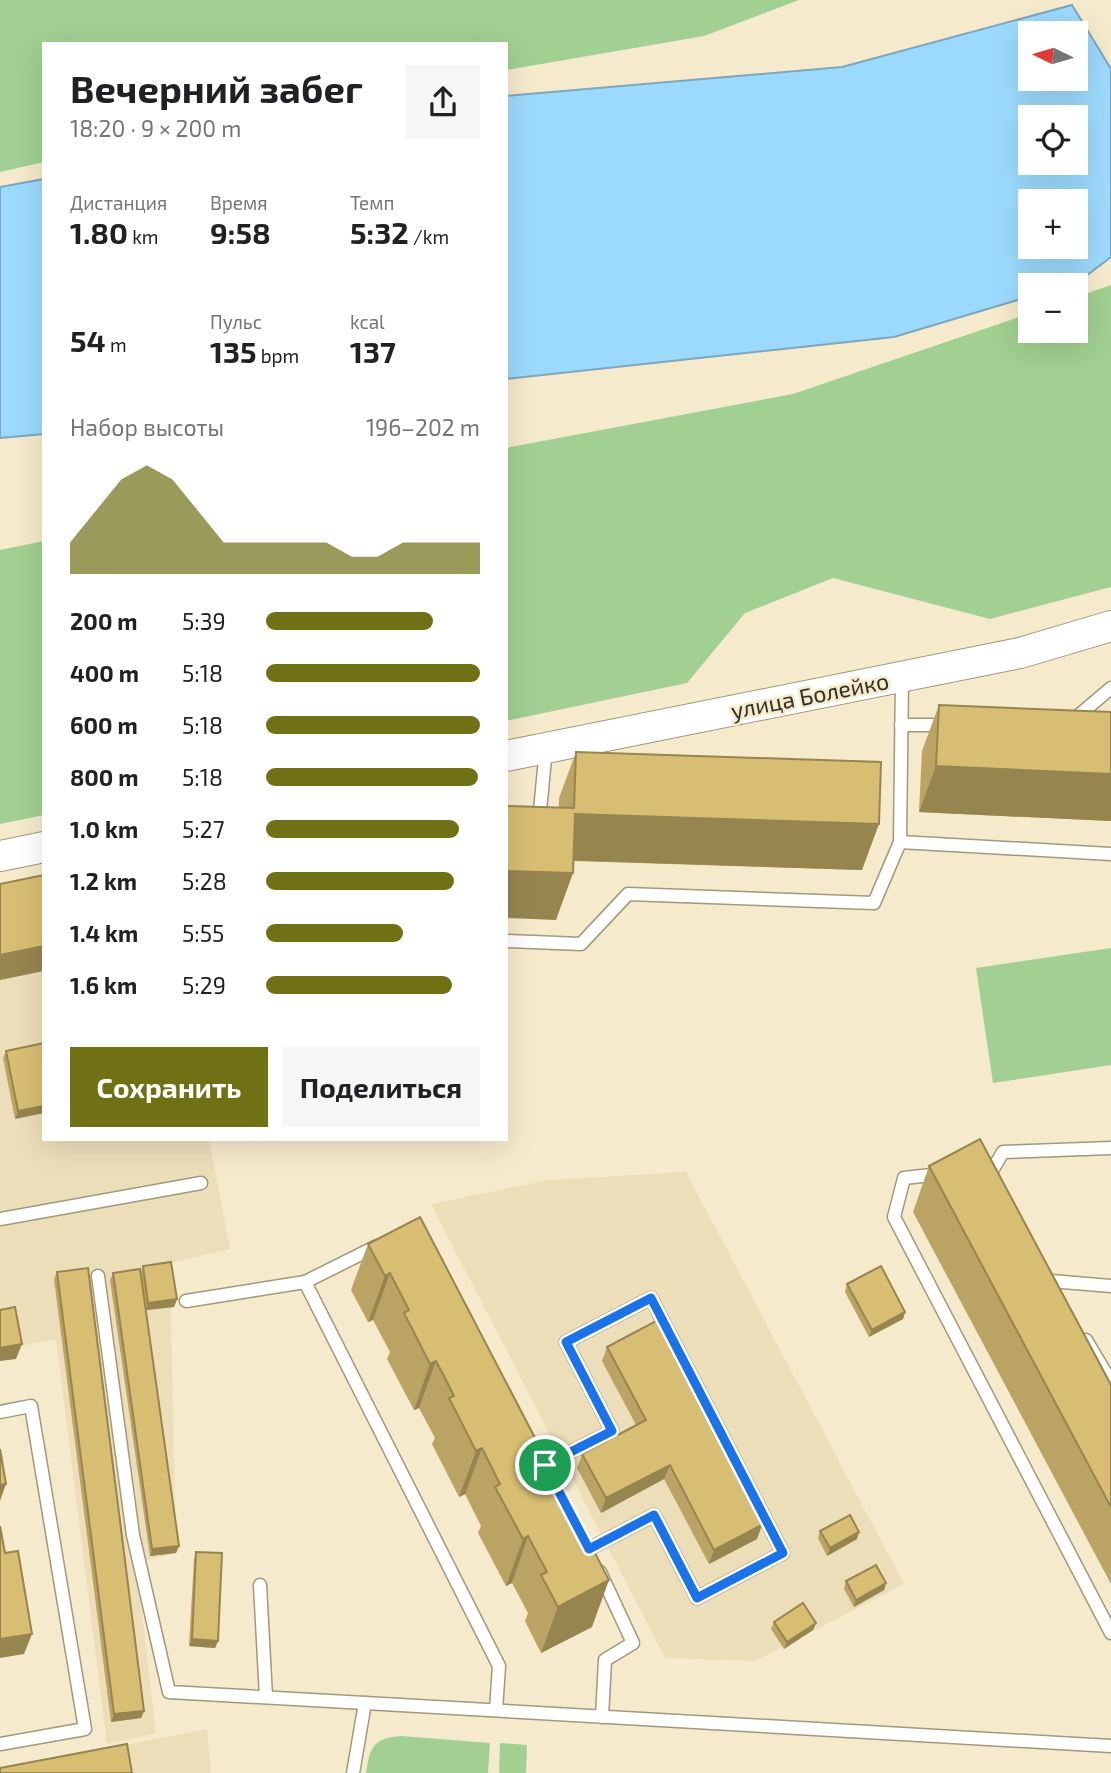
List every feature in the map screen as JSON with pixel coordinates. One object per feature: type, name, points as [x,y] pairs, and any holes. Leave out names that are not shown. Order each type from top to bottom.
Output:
[{"type":"street","name":"улица Болейко","points":[[508,756],[1020,653],[1111,626]]},
{"type":"street","points":[[0,856],[42,847]]},
{"type":"lane","points":[[508,941],[581,943],[628,894],[874,903],[900,842],[902,678]]},
{"type":"lane","points":[[1054,725],[1068,725],[1111,688]]},
{"type":"lane","points":[[901,724],[956,725]]},
{"type":"lane","points":[[537,835],[546,748]]},
{"type":"lane","points":[[900,842],[1111,854]]},
{"type":"lane","points":[[999,1185],[987,1169],[1003,1152],[1111,1148]]},
{"type":"lane","points":[[955,1172],[904,1178],[894,1217],[1111,1633]]},
{"type":"lane","points":[[0,1219],[201,1183]]},
{"type":"lane","points":[[186,1301],[306,1282],[385,1242]]},
{"type":"lane","points":[[1045,1269],[1054,1286],[1111,1286]]},
{"type":"lane","points":[[98,1276],[133,1535],[169,1692],[1111,1746]]},
{"type":"lane","points":[[306,1282],[499,1666],[496,1710]]},
{"type":"lane","points":[[545,1465],[612,1431],[566,1342],[651,1298],[783,1553],[697,1598],[654,1515],[586,1543],[633,1643],[605,1660],[602,1717]]},
{"type":"lane","points":[[1078,1326],[1111,1382]]},
{"type":"lane","points":[[0,1412],[31,1406],[85,1729],[0,1744]]},
{"type":"lane","points":[[260,1585],[266,1697]]},
{"type":"lane","points":[[353,1773],[365,1703]]},
{"type":"shaded area","points":[[42,892],[42,1141],[209,1141],[230,1249],[170,1263],[176,1553],[136,1563],[156,1733],[107,1744],[56,1339],[0,1350],[0,900]]},
{"type":"shaded area","points":[[686,1172],[904,1584],[755,1661],[665,1658],[431,1204],[549,1180]]},
{"type":"shaded area","points":[[207,1729],[211,1773],[0,1773],[0,1769]]},
{"type":"green space","points":[[0,0],[799,0],[704,36],[508,70],[508,42],[42,42],[42,162],[0,172]]},
{"type":"green space","points":[[1111,285],[1111,587],[990,619],[833,578],[745,613],[687,683],[508,721],[508,448],[793,394],[1018,317],[1018,343],[1088,343],[1088,293]]},
{"type":"green space","points":[[42,541],[42,815],[0,824],[0,550]]},
{"type":"green space","points":[[1111,948],[1111,1065],[993,1083],[976,968]]},
{"type":"green space","points":[[401,1736],[490,1743],[488,1773],[366,1773],[374,1746],[384,1739]]},
{"type":"green space","points":[[500,1743],[527,1745],[526,1773],[499,1773]]},
{"type":"water","points":[[1072,5],[1082,21],[1018,21],[1018,91],[1088,91],[1088,31],[1111,69],[1111,257],[1088,274],[1018,273],[1018,300],[894,337],[508,379],[508,96],[842,67]]},
{"type":"water","points":[[42,179],[42,434],[0,438],[0,187]]},
{"type":"building","points":[[939,705],[1111,712],[1111,774],[936,766]]},
{"type":"building","points":[[576,752],[881,762],[879,824],[575,814],[573,873],[508,871],[508,806],[574,808]]},
{"type":"building","points":[[42,875],[42,946],[0,955],[0,884]]},
{"type":"building","points":[[42,1043],[42,1106],[18,1111],[6,1051]]},
{"type":"building","points":[[980,1139],[1111,1385],[1111,1507],[929,1166]]},
{"type":"building","points":[[420,1217],[609,1580],[558,1607],[541,1575],[547,1572],[528,1536],[523,1539],[495,1487],[500,1484],[482,1448],[476,1451],[449,1398],[454,1396],[436,1361],[430,1364],[404,1313],[409,1310],[390,1273],[385,1276],[368,1244]]},
{"type":"building","points":[[171,1262],[177,1299],[148,1303],[143,1266]]},
{"type":"building","points":[[881,1266],[905,1312],[872,1330],[847,1284]]},
{"type":"building","points":[[88,1268],[144,1711],[114,1714],[57,1272]]},
{"type":"building","points":[[140,1269],[179,1546],[152,1549],[113,1273]]},
{"type":"building","points":[[15,1307],[22,1344],[0,1348],[0,1310]]},
{"type":"building","points":[[656,1321],[762,1525],[714,1550],[670,1465],[606,1498],[582,1454],[646,1420],[607,1347]]},
{"type":"building","points":[[0,1449],[6,1484],[0,1485]]},
{"type":"building","points":[[850,1515],[859,1532],[830,1548],[820,1531]]},
{"type":"building","points":[[0,1526],[5,1553],[18,1551],[32,1634],[0,1639]]},
{"type":"building","points":[[196,1552],[222,1553],[218,1641],[192,1639]]},
{"type":"building","points":[[876,1565],[886,1583],[856,1600],[846,1581]]},
{"type":"building","points":[[803,1603],[816,1623],[787,1642],[774,1622]]},
{"type":"building","points":[[127,1744],[132,1773],[0,1773],[0,1768]]},
{"type":"route","points":[[651,1298],[783,1553],[697,1598],[654,1515],[589,1549],[545,1465],[612,1431],[566,1342],[651,1298]]}]
